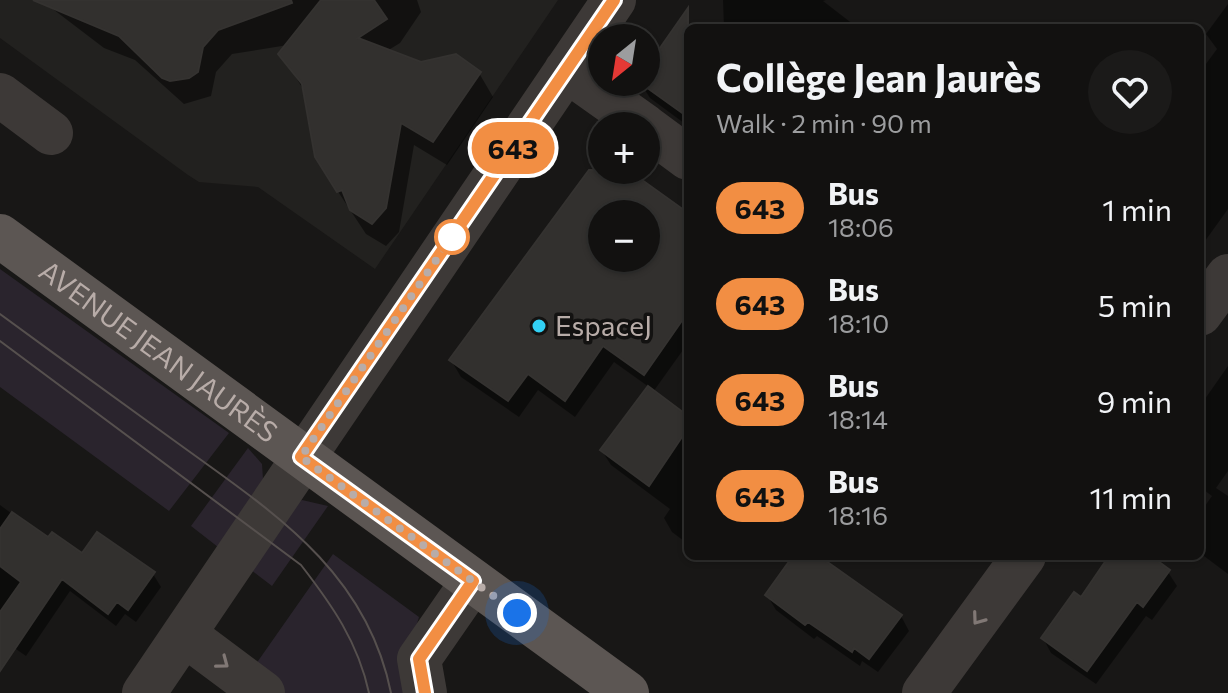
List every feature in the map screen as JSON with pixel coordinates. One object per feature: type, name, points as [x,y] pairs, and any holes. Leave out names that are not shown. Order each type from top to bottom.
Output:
[{"type":"main road","name":"AVENUE JEAN JAURÈS","points":[[0,236],[627,693]]},
{"type":"street","points":[[144,693],[301,457],[614,0]]},
{"type":"street","points":[[566,70],[625,112]]},
{"type":"street","points":[[0,95],[51,133]]},
{"type":"street","points":[[660,137],[684,155]]},
{"type":"street","points":[[1204,309],[1228,276]]},
{"type":"street","points":[[924,693],[1021,560]]},
{"type":"street","points":[[422,676],[473,581]]},
{"type":"street","points":[[184,634],[263,693]]},
{"type":"shaded area","points":[[0,0],[558,0],[375,269],[258,187],[199,182],[188,175],[0,38]]},
{"type":"shaded area","points":[[0,269],[229,433],[169,511],[0,387]]},
{"type":"shaded area","points":[[248,448],[262,464],[263,479],[218,547],[191,526]]},
{"type":"shaded area","points":[[302,500],[328,506],[272,586],[247,567],[289,507]]},
{"type":"shaded area","points":[[333,554],[419,617],[408,653],[415,693],[280,693],[251,671]]},
{"type":"building","points":[[33,0],[291,0],[292,3],[218,30],[203,47],[198,72],[189,78],[170,81],[162,78],[119,36]]},
{"type":"building","points":[[321,0],[374,0],[387,19],[358,38],[421,62],[456,54],[481,72],[433,142],[401,123],[386,208],[372,224],[350,210],[342,190],[337,192],[315,157],[302,84],[278,54]]},
{"type":"building","points":[[688,8],[688,24],[684,24],[684,114],[659,96],[660,48]]},
{"type":"building","points":[[588,171],[588,184],[648,184],[684,210],[684,318],[644,375],[603,346],[565,401],[528,374],[508,401],[449,360]]},
{"type":"building","points":[[648,386],[684,413],[684,434],[649,486],[600,450]]},
{"type":"building","points":[[12,512],[48,537],[52,532],[82,553],[97,532],[155,572],[128,610],[117,602],[108,614],[62,579],[0,671],[0,612],[21,582],[0,566],[0,529]]},
{"type":"building","points":[[790,560],[825,560],[902,615],[869,659],[854,648],[852,652],[808,622],[805,625],[765,595]]},
{"type":"building","points":[[1106,560],[1156,560],[1170,570],[1143,607],[1137,602],[1087,671],[1041,638],[1074,592],[1081,597]]},
{"type":"tram line","points":[[0,314],[243,491],[308,545],[336,576],[360,610],[378,649],[391,693]]},
{"type":"tram line","points":[[0,341],[301,565],[351,641],[369,693]]},
{"type":"bus line","name":"643","points":[[425,693],[419,659],[473,581],[301,457],[614,0]]},
{"type":"place","name":"EspaceJ","points":[[539,326]]},
{"type":"route","points":[[452,237],[301,457],[517,613]]}]
